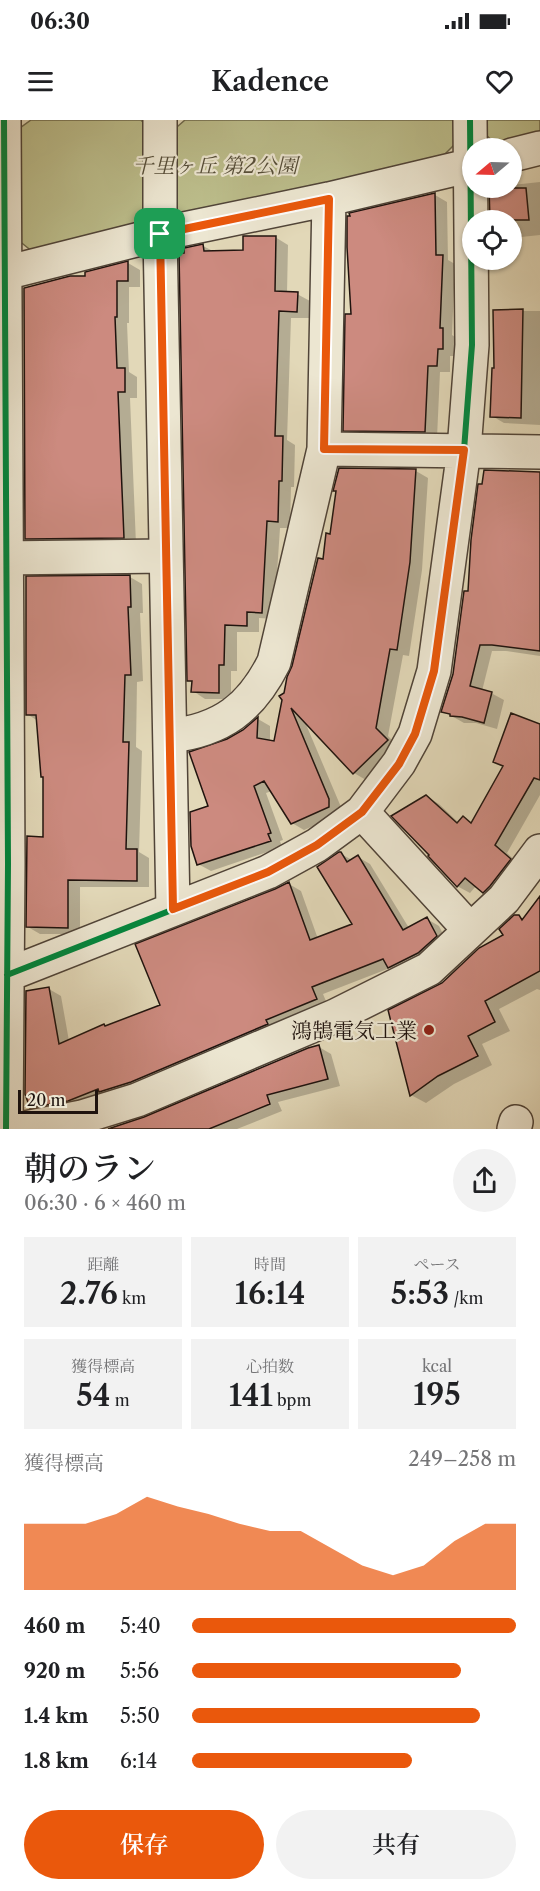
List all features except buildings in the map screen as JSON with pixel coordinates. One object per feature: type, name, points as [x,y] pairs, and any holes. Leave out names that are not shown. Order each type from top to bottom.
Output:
[{"type":"street","points":[[4,120],[3,558],[4,864],[7,975],[6,1129]]},
{"type":"street","points":[[160,120],[160,234],[173,909]]},
{"type":"street","points":[[470,120],[471,138]]},
{"type":"street","points":[[522,152],[540,148]]},
{"type":"street","points":[[3,254],[160,234],[329,199],[462,167]]},
{"type":"street","points":[[7,975],[268,872],[317,845],[362,812],[399,764],[415,734],[434,671],[464,450],[472,345],[472,198]]},
{"type":"street","points":[[170,736],[208,729],[232,716],[264,684],[274,662],[324,449],[329,199]]},
{"type":"street","points":[[324,449],[540,452]]},
{"type":"street","points":[[3,558],[166,556]]},
{"type":"street","points":[[362,812],[470,930]]},
{"type":"street","points":[[20,1129],[82,1117],[137,1100],[335,1016],[429,969],[504,899],[540,851]]},
{"type":"green space","points":[[31,120],[141,120],[150,130],[150,214],[136,230],[33,252],[18,240],[20,128]]},
{"type":"green space","name":"千里ヶ丘 第2公園","points":[[185,120],[454,120],[454,145],[440,159],[185,216],[172,210],[170,133]]},
{"type":"green space","points":[[485,120],[540,120],[540,135],[522,140],[522,138],[489,138],[486,135]]},
{"type":"cycle path","points":[[4,120],[8,864],[6,1129]]},
{"type":"cycle path","points":[[7,975],[268,872],[317,845],[362,812],[399,763],[415,734],[434,671],[464,450],[472,345],[470,120]]},
{"type":"place","name":"鴻鵠電気工業","points":[[429,1030]]},
{"type":"route","points":[[329,199],[324,449],[464,450],[434,671],[415,734],[399,764],[362,812],[317,845],[268,872],[173,909],[170,736],[160,234],[329,199]]}]
